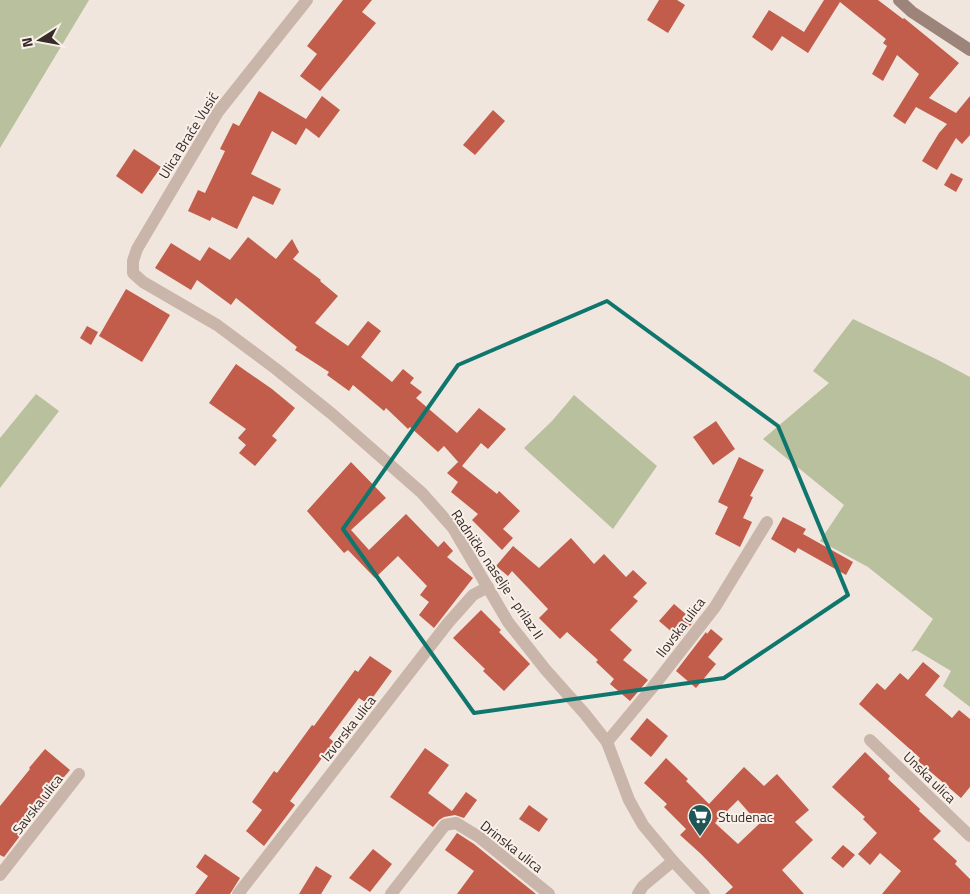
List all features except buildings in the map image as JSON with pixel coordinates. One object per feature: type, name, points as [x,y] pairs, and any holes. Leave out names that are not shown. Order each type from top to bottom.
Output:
[{"type":"main road","points":[[898,0],[912,12],[970,50]]},
{"type":"street","name":"Ulica Braće Vusić","points":[[133,273],[132,261],[137,249],[218,112],[307,0]]},
{"type":"street","name":"Radničko naselje - prilaz II","points":[[133,273],[143,282],[216,325],[276,369],[332,414],[422,493],[453,528],[508,622],[607,742],[628,800],[643,825],[704,894]]},
{"type":"street","name":"Ilovska ulica","points":[[607,742],[715,607],[767,522]]},
{"type":"street","name":"Izvorska ulica","points":[[238,894],[448,623],[473,595],[488,587]]},
{"type":"street","name":"Unska ulica","points":[[870,740],[970,836]]},
{"type":"street","name":"Savska ulica","points":[[0,876],[79,774]]},
{"type":"street","name":"Drinska ulica","points":[[391,894],[446,825],[456,823],[479,837],[549,894]]},
{"type":"street","points":[[638,894],[643,886],[673,861]]},
{"type":"highlighted area","points":[[607,301],[778,426],[848,595],[724,678],[474,713],[343,529],[458,365]]},
{"type":"green space","points":[[0,0],[89,0],[0,148]]},
{"type":"green space","points":[[853,319],[970,377],[970,707],[943,686],[951,671],[916,650],[911,652],[933,619],[868,567],[820,541],[844,505],[763,439],[829,383],[813,371]]},
{"type":"green space","points":[[36,394],[59,411],[0,488],[0,438]]},
{"type":"green space","points":[[574,395],[657,466],[613,529],[524,448],[552,421]]},
{"type":"place","name":"Studenac","points":[[700,837]]}]
